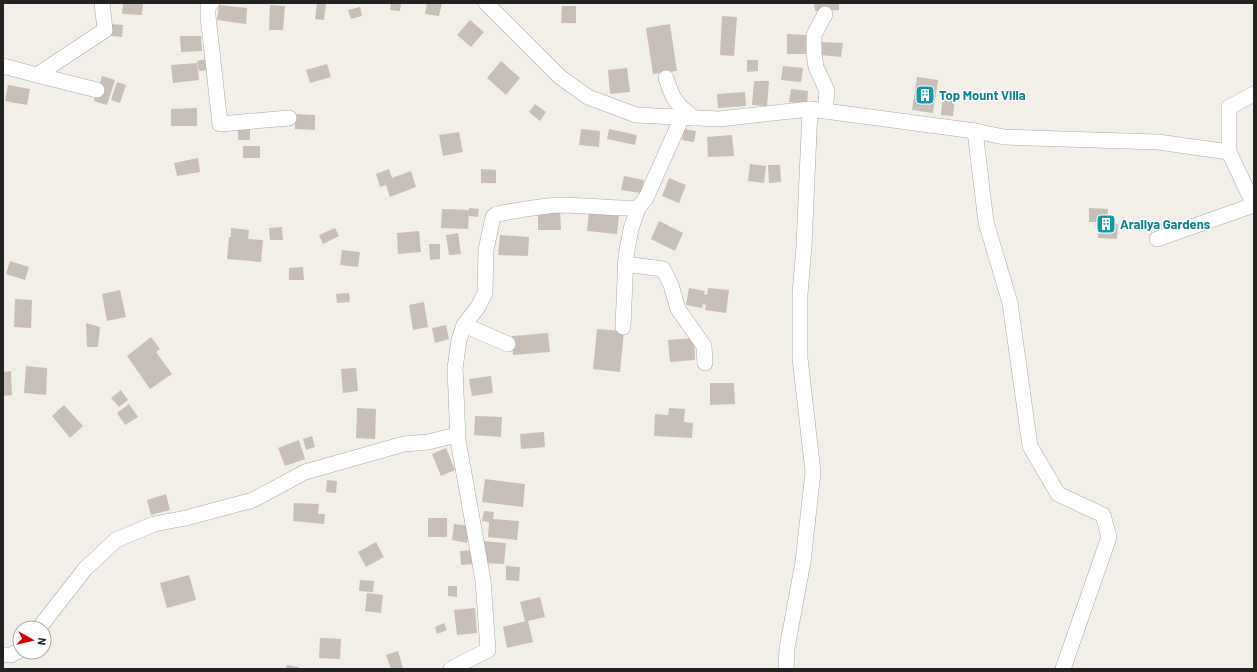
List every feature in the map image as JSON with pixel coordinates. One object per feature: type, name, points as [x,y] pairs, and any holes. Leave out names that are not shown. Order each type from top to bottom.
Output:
[{"type":"street","points":[[37,75],[105,30],[102,3]]},
{"type":"street","points":[[212,3],[208,5],[208,16],[220,124],[289,118]]},
{"type":"street","points":[[486,3],[560,77],[588,97],[636,115],[719,119],[810,109],[975,131],[1004,137],[1158,142],[1229,152]]},
{"type":"street","points":[[825,14],[814,36],[814,53],[816,67],[827,91],[826,112]]},
{"type":"street","points":[[3,66],[97,90]]},
{"type":"street","points":[[666,78],[672,98],[688,118]]},
{"type":"street","points":[[1158,240],[1254,205],[1229,152],[1229,107],[1254,94]]},
{"type":"street","points":[[786,669],[787,648],[803,562],[813,472],[800,358],[800,294],[804,246],[810,109]]},
{"type":"street","points":[[623,327],[625,264],[631,229],[638,208],[646,198],[688,118]]},
{"type":"street","points":[[975,131],[986,222],[1010,303],[1030,446],[1058,494],[1103,515],[1109,537],[1063,669]]},
{"type":"street","points":[[451,669],[488,650],[483,580],[457,435],[455,368],[459,340],[464,325],[478,307],[484,293],[489,230],[493,217],[497,214],[532,207],[562,205],[638,208]]},
{"type":"street","points":[[625,264],[663,269],[671,285],[678,309],[704,346],[705,363]]},
{"type":"street","points":[[464,325],[508,344]]},
{"type":"street","points":[[45,620],[85,569],[116,540],[154,524],[186,518],[253,500],[305,472],[404,444],[428,442],[457,435]]},
{"type":"building","points":[[123,3],[143,3],[142,15],[122,14]]},
{"type":"building","points":[[317,3],[326,3],[324,20],[315,19]]},
{"type":"building","points":[[391,3],[401,3],[400,11],[390,10]]},
{"type":"building","points":[[427,3],[442,3],[439,16],[425,14]]},
{"type":"building","points":[[814,3],[839,3],[839,10],[815,11]]},
{"type":"building","points":[[219,5],[247,8],[246,24],[217,20]]},
{"type":"building","points":[[270,5],[285,6],[283,30],[269,30]]},
{"type":"building","points":[[562,6],[576,6],[576,23],[561,23]]},
{"type":"building","points":[[360,7],[362,16],[351,19],[348,10]]},
{"type":"building","points":[[722,16],[737,17],[734,56],[720,55]]},
{"type":"building","points":[[470,20],[484,32],[471,47],[457,35]]},
{"type":"building","points":[[111,24],[123,25],[122,37],[111,36]]},
{"type":"building","points":[[670,24],[677,71],[653,74],[646,28]]},
{"type":"building","points":[[787,34],[807,35],[807,54],[787,54]]},
{"type":"building","points":[[180,36],[201,36],[202,51],[181,52]]},
{"type":"building","points":[[822,42],[843,43],[841,57],[821,55]]},
{"type":"building","points":[[207,59],[208,70],[199,71],[197,61]]},
{"type":"building","points":[[747,60],[758,60],[758,71],[747,72]]},
{"type":"building","points":[[501,61],[520,78],[506,95],[487,78]]},
{"type":"building","points":[[197,63],[199,80],[173,83],[171,65]]},
{"type":"building","points":[[327,64],[331,77],[310,83],[306,70]]},
{"type":"building","points":[[783,66],[803,68],[801,82],[781,80]]},
{"type":"building","points":[[627,68],[630,92],[610,94],[608,70]]},
{"type":"building","points":[[102,76],[115,80],[107,105],[94,101]]},
{"type":"building","name":"Top Mount Villa","points":[[917,77],[938,80],[933,113],[912,110]]},
{"type":"building","points":[[754,81],[769,81],[767,106],[752,105]]},
{"type":"building","points":[[117,82],[126,85],[120,103],[111,100]]},
{"type":"building","points":[[8,85],[30,89],[27,105],[5,101]]},
{"type":"building","points":[[791,89],[808,91],[807,104],[789,102]]},
{"type":"building","points":[[745,92],[746,106],[718,108],[717,94]]},
{"type":"building","points":[[943,94],[955,95],[953,116],[941,115]]},
{"type":"building","points":[[535,104],[546,112],[540,121],[529,112]]},
{"type":"building","points":[[197,108],[197,126],[171,126],[171,109]]},
{"type":"building","points":[[295,114],[315,115],[315,130],[295,129]]},
{"type":"building","points":[[238,125],[250,125],[250,140],[238,140]]},
{"type":"building","points":[[581,129],[600,131],[599,147],[579,145]]},
{"type":"building","points":[[609,129],[637,135],[635,145],[607,139]]},
{"type":"building","points":[[684,129],[696,131],[694,142],[682,140]]},
{"type":"building","points":[[459,132],[463,152],[443,156],[439,135]]},
{"type":"building","points":[[732,135],[734,156],[708,157],[707,137]]},
{"type":"building","points":[[243,146],[260,146],[260,158],[243,158]]},
{"type":"building","points":[[198,158],[200,172],[177,176],[174,163]]},
{"type":"building","points":[[750,164],[766,166],[764,183],[748,181]]},
{"type":"building","points":[[768,165],[780,165],[781,182],[769,183]]},
{"type":"building","points":[[389,169],[392,178],[411,171],[416,187],[390,197],[386,185],[380,187],[376,174]]},
{"type":"building","points":[[481,169],[496,170],[496,183],[481,183]]},
{"type":"building","points":[[624,176],[644,180],[641,193],[621,190]]},
{"type":"building","points":[[669,178],[686,185],[679,203],[662,196]]},
{"type":"building","points":[[469,208],[479,209],[478,217],[469,216]]},
{"type":"building","name":"Araliya Gardens","points":[[1089,208],[1108,209],[1107,223],[1118,224],[1117,239],[1098,238],[1099,222],[1089,222]]},
{"type":"building","points":[[442,209],[469,210],[468,229],[441,228]]},
{"type":"building","points":[[560,209],[561,230],[538,230],[538,210]]},
{"type":"building","points":[[589,211],[619,215],[617,234],[587,231]]},
{"type":"building","points":[[659,221],[683,233],[675,251],[651,239]]},
{"type":"building","points":[[282,227],[283,240],[270,240],[269,228]]},
{"type":"building","points":[[231,228],[249,230],[248,239],[263,240],[261,262],[227,259]]},
{"type":"building","points":[[335,228],[339,236],[323,244],[319,235]]},
{"type":"building","points":[[419,231],[421,252],[398,254],[397,233]]},
{"type":"building","points":[[458,233],[461,254],[449,255],[446,235]]},
{"type":"building","points":[[500,235],[529,237],[528,256],[498,255]]},
{"type":"building","points":[[429,244],[440,244],[440,259],[430,260]]},
{"type":"building","points":[[342,250],[360,252],[358,267],[340,265]]},
{"type":"building","points":[[10,261],[29,267],[25,280],[6,274]]},
{"type":"building","points":[[303,267],[304,280],[289,280],[289,268]]},
{"type":"building","points":[[689,288],[705,291],[704,294],[707,295],[708,288],[729,290],[726,313],[705,310],[706,305],[703,304],[702,308],[686,305]]},
{"type":"building","points":[[120,290],[126,317],[107,321],[102,294]]},
{"type":"building","points":[[349,293],[350,302],[337,303],[336,294]]},
{"type":"building","points":[[15,299],[32,300],[31,328],[14,327]]},
{"type":"building","points":[[424,302],[428,327],[413,330],[409,305]]},
{"type":"building","points":[[86,323],[100,327],[98,347],[87,347]]},
{"type":"building","points":[[446,325],[449,339],[435,343],[432,328]]},
{"type":"building","points":[[597,329],[624,331],[620,372],[593,369]]},
{"type":"building","points":[[548,333],[550,352],[513,355],[512,336]]},
{"type":"building","points":[[151,337],[160,349],[156,352],[172,374],[150,389],[127,356]]},
{"type":"building","points":[[694,338],[695,360],[670,362],[668,340]]},
{"type":"building","points":[[26,366],[47,368],[46,395],[24,393]]},
{"type":"building","points":[[356,368],[358,391],[343,393],[341,369]]},
{"type":"building","points":[[11,371],[12,395],[3,396],[3,372]]},
{"type":"building","points":[[491,376],[493,393],[472,396],[469,379]]},
{"type":"building","points":[[710,383],[734,383],[735,404],[710,405]]},
{"type":"building","points":[[121,390],[128,400],[119,407],[111,398]]},
{"type":"building","points":[[129,404],[138,417],[125,425],[117,413]]},
{"type":"building","points":[[64,405],[83,426],[70,438],[52,416]]},
{"type":"building","points":[[357,408],[376,409],[375,439],[356,438]]},
{"type":"building","points":[[669,408],[685,409],[684,422],[693,423],[692,438],[654,436],[655,414],[668,415]]},
{"type":"building","points":[[475,416],[502,417],[501,437],[474,435]]},
{"type":"building","points":[[544,432],[545,447],[521,449],[520,434]]},
{"type":"building","points":[[312,436],[315,447],[306,450],[303,439]]},
{"type":"building","points":[[299,440],[305,459],[285,466],[278,448]]},
{"type":"building","points":[[446,448],[455,470],[441,476],[432,454]]},
{"type":"building","points":[[485,479],[525,484],[523,507],[482,502]]},
{"type":"building","points":[[327,480],[337,481],[336,493],[326,492]]},
{"type":"building","points":[[166,494],[170,510],[151,515],[147,500]]},
{"type":"building","points":[[294,503],[319,504],[318,514],[325,514],[324,524],[293,521]]},
{"type":"building","points":[[484,511],[494,512],[493,519],[519,521],[517,540],[488,537],[489,522],[482,521]]},
{"type":"building","points":[[428,518],[447,518],[447,537],[428,537]]},
{"type":"building","points":[[454,524],[470,526],[467,543],[452,540]]},
{"type":"building","points":[[480,541],[506,543],[504,564],[483,563]]},
{"type":"building","points":[[376,542],[384,557],[366,567],[358,552]]},
{"type":"building","points":[[473,550],[475,564],[461,565],[460,551]]},
{"type":"building","points":[[506,566],[520,567],[519,581],[506,580]]},
{"type":"building","points":[[189,575],[196,600],[167,608],[160,583]]},
{"type":"building","points":[[360,580],[374,581],[373,592],[359,591]]},
{"type":"building","points":[[448,586],[457,586],[457,597],[448,596]]},
{"type":"building","points":[[367,593],[383,595],[381,613],[365,611]]},
{"type":"building","points":[[540,597],[545,617],[528,621],[533,642],[507,648],[503,627],[525,621],[520,602]]},
{"type":"building","points":[[475,608],[477,633],[457,635],[454,610]]},
{"type":"building","points":[[444,623],[447,630],[437,634],[435,627]]},
{"type":"building","points":[[320,638],[341,639],[340,659],[319,658]]},
{"type":"building","points":[[398,651],[403,668],[391,669],[386,655]]},
{"type":"building","points":[[287,665],[298,667],[298,669],[286,669]]},
{"type":"place","name":"Top Mount Villa","points":[[925,95]]},
{"type":"place","name":"Araliya Gardens","points":[[1106,224]]}]
